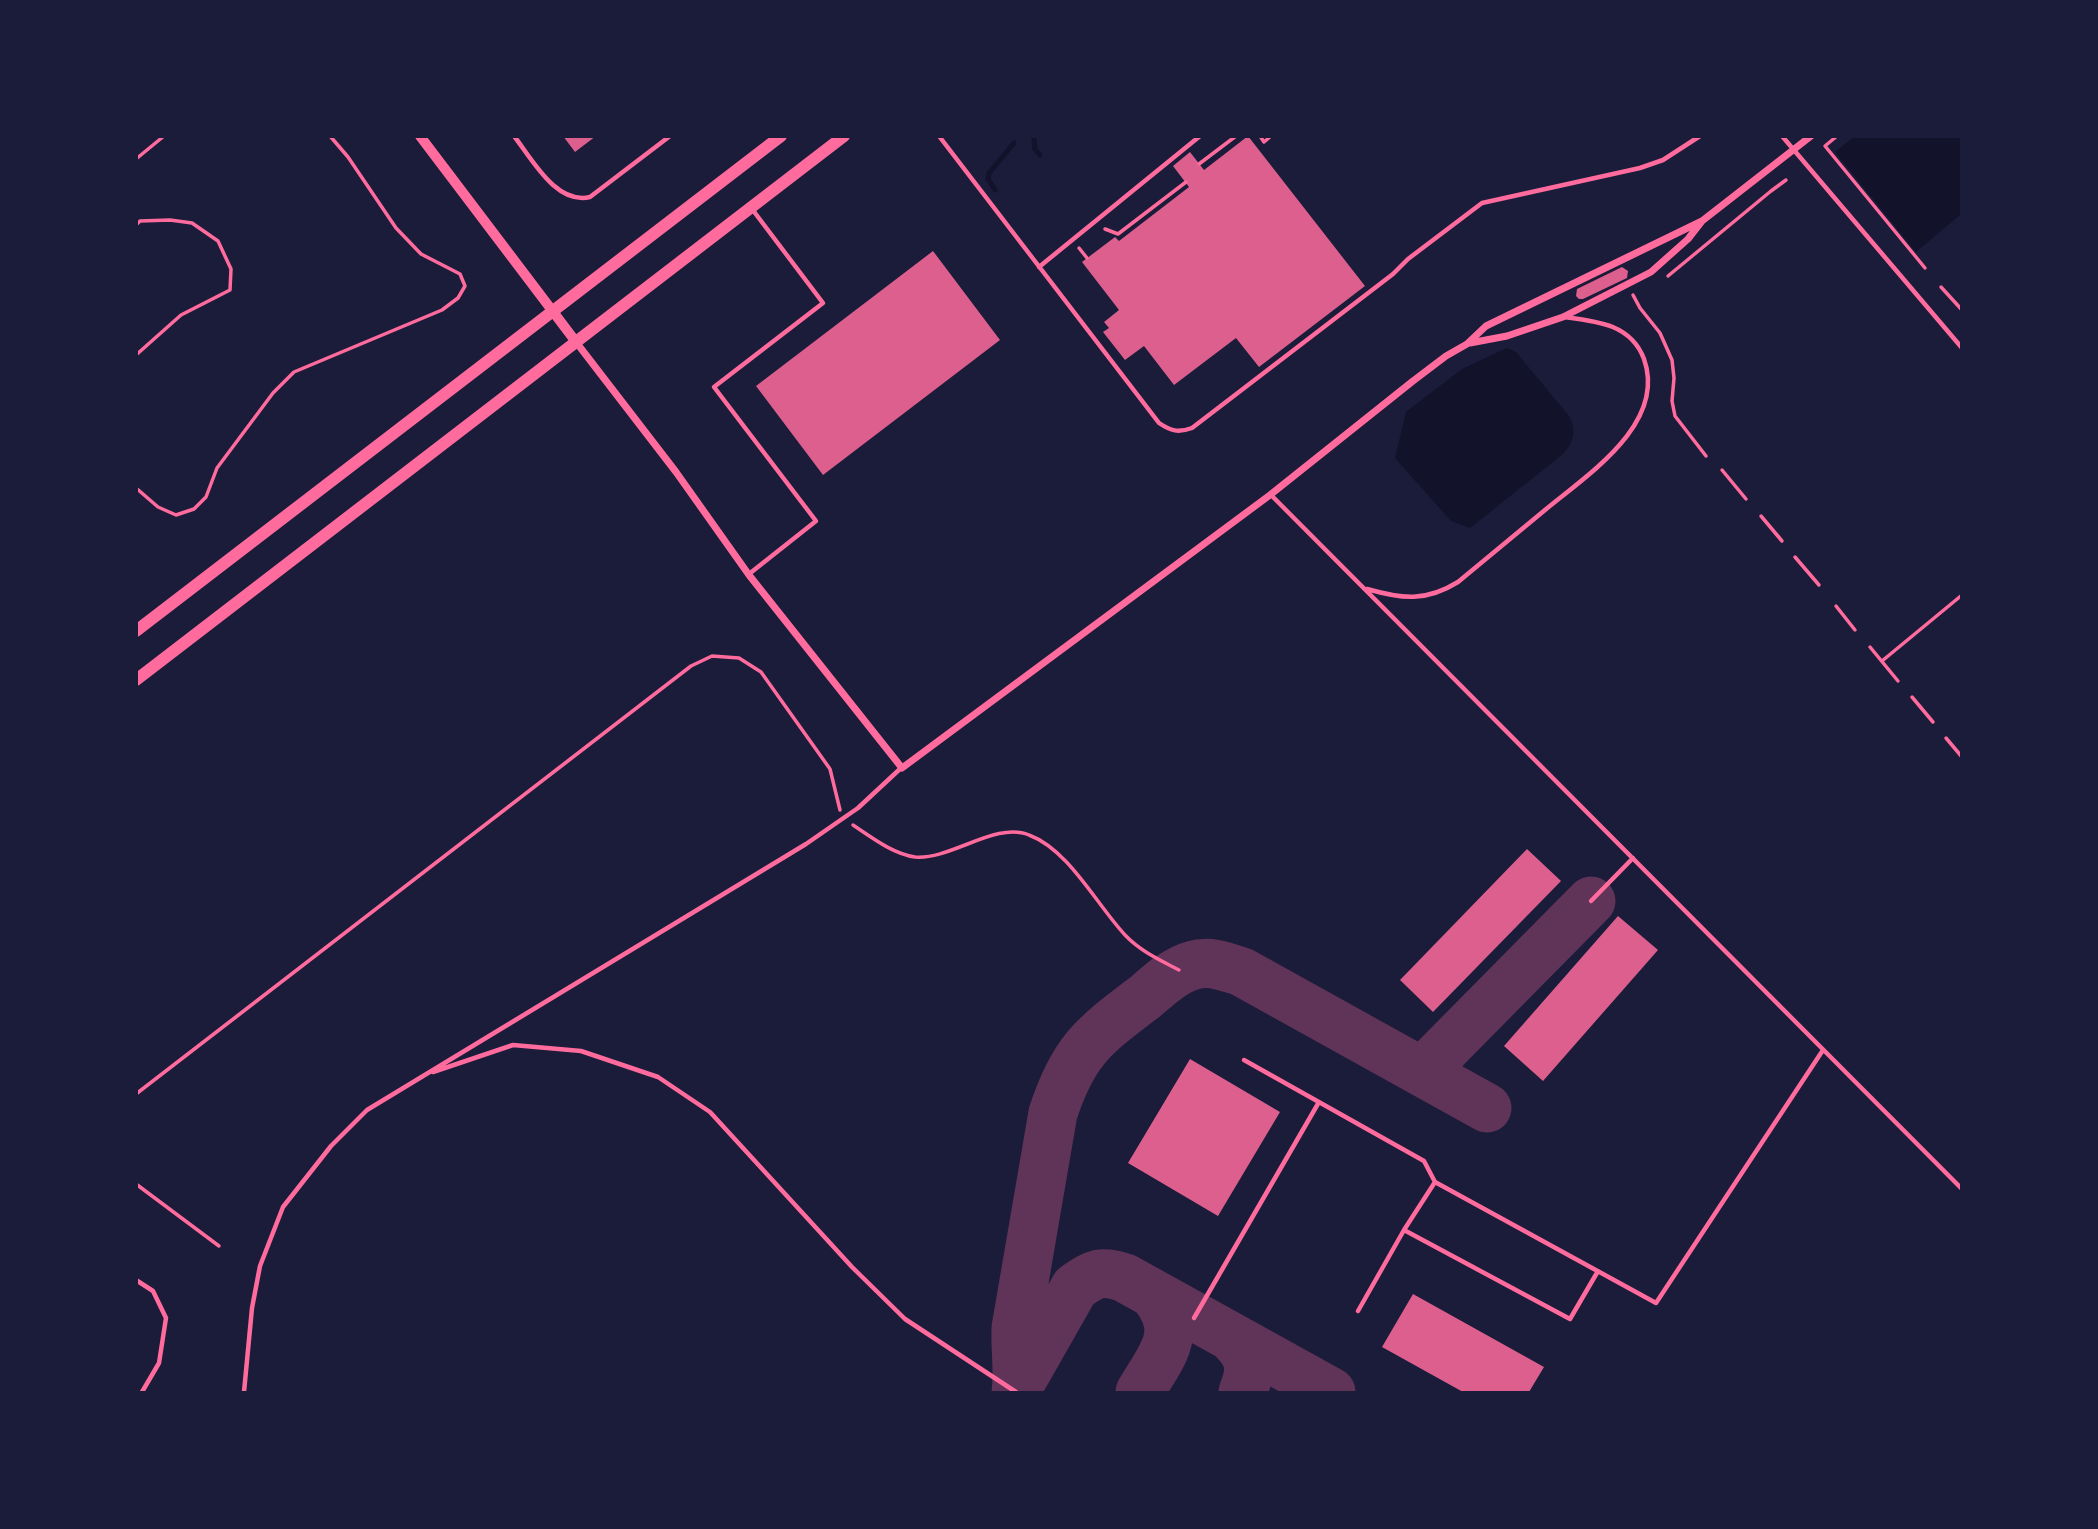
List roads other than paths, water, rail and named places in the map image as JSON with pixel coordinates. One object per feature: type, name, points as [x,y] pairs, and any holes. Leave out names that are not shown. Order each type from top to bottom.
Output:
[{"type":"main road","points":[[136,631],[781,136]]},
{"type":"main road","points":[[136,680],[844,136]]},
{"type":"street","points":[[420,136],[676,472],[749,575],[902,768],[1270,495],[1413,380],[1467,344],[1486,326],[1702,221],[1811,136]]},
{"type":"street","points":[[1467,344],[1507,336],[1563,317],[1651,272],[1688,239],[1702,221]]},
{"type":"lane","points":[[514,136],[555,188],[582,199],[590,197],[670,136]]},
{"type":"lane","points":[[939,136],[1159,423],[1173,431],[1182,432],[1192,428],[1482,203],[1640,168],[1663,160],[1700,136]]},
{"type":"lane","points":[[1039,267],[1200,136]]},
{"type":"lane","points":[[1782,136],[1962,348]]},
{"type":"lane","points":[[749,575],[816,521],[714,387],[823,303],[751,208]]},
{"type":"lane","points":[[1365,588],[1397,597],[1432,594],[1458,582],[1609,457],[1632,429],[1646,400],[1648,382],[1643,355],[1625,332],[1612,325],[1563,317]]},
{"type":"lane","points":[[1270,495],[1962,1189]]},
{"type":"lane","points":[[244,1392],[252,1308],[260,1266],[284,1207],[331,1146],[367,1110],[806,844],[842,819],[902,768]]},
{"type":"lane","points":[[1591,901],[1633,859]]},
{"type":"lane","points":[[422,1076],[513,1045],[581,1051],[659,1077],[710,1112],[852,1267],[905,1319],[1016,1392]]},
{"type":"lane","points":[[1244,1060],[1424,1161],[1435,1182],[1656,1303],[1823,1050]]},
{"type":"lane","points":[[1194,1318],[1319,1102]]},
{"type":"lane","points":[[1358,1311],[1435,1182]]},
{"type":"lane","points":[[1404,1230],[1570,1320],[1598,1271]]},
{"type":"lane","points":[[136,1280],[153,1291],[166,1318],[159,1363],[142,1392]]},
{"type":"waterway","points":[[1034,140],[1035,149],[1040,155]]},
{"type":"waterway","points":[[995,190],[988,179],[989,173],[1014,143]]}]
